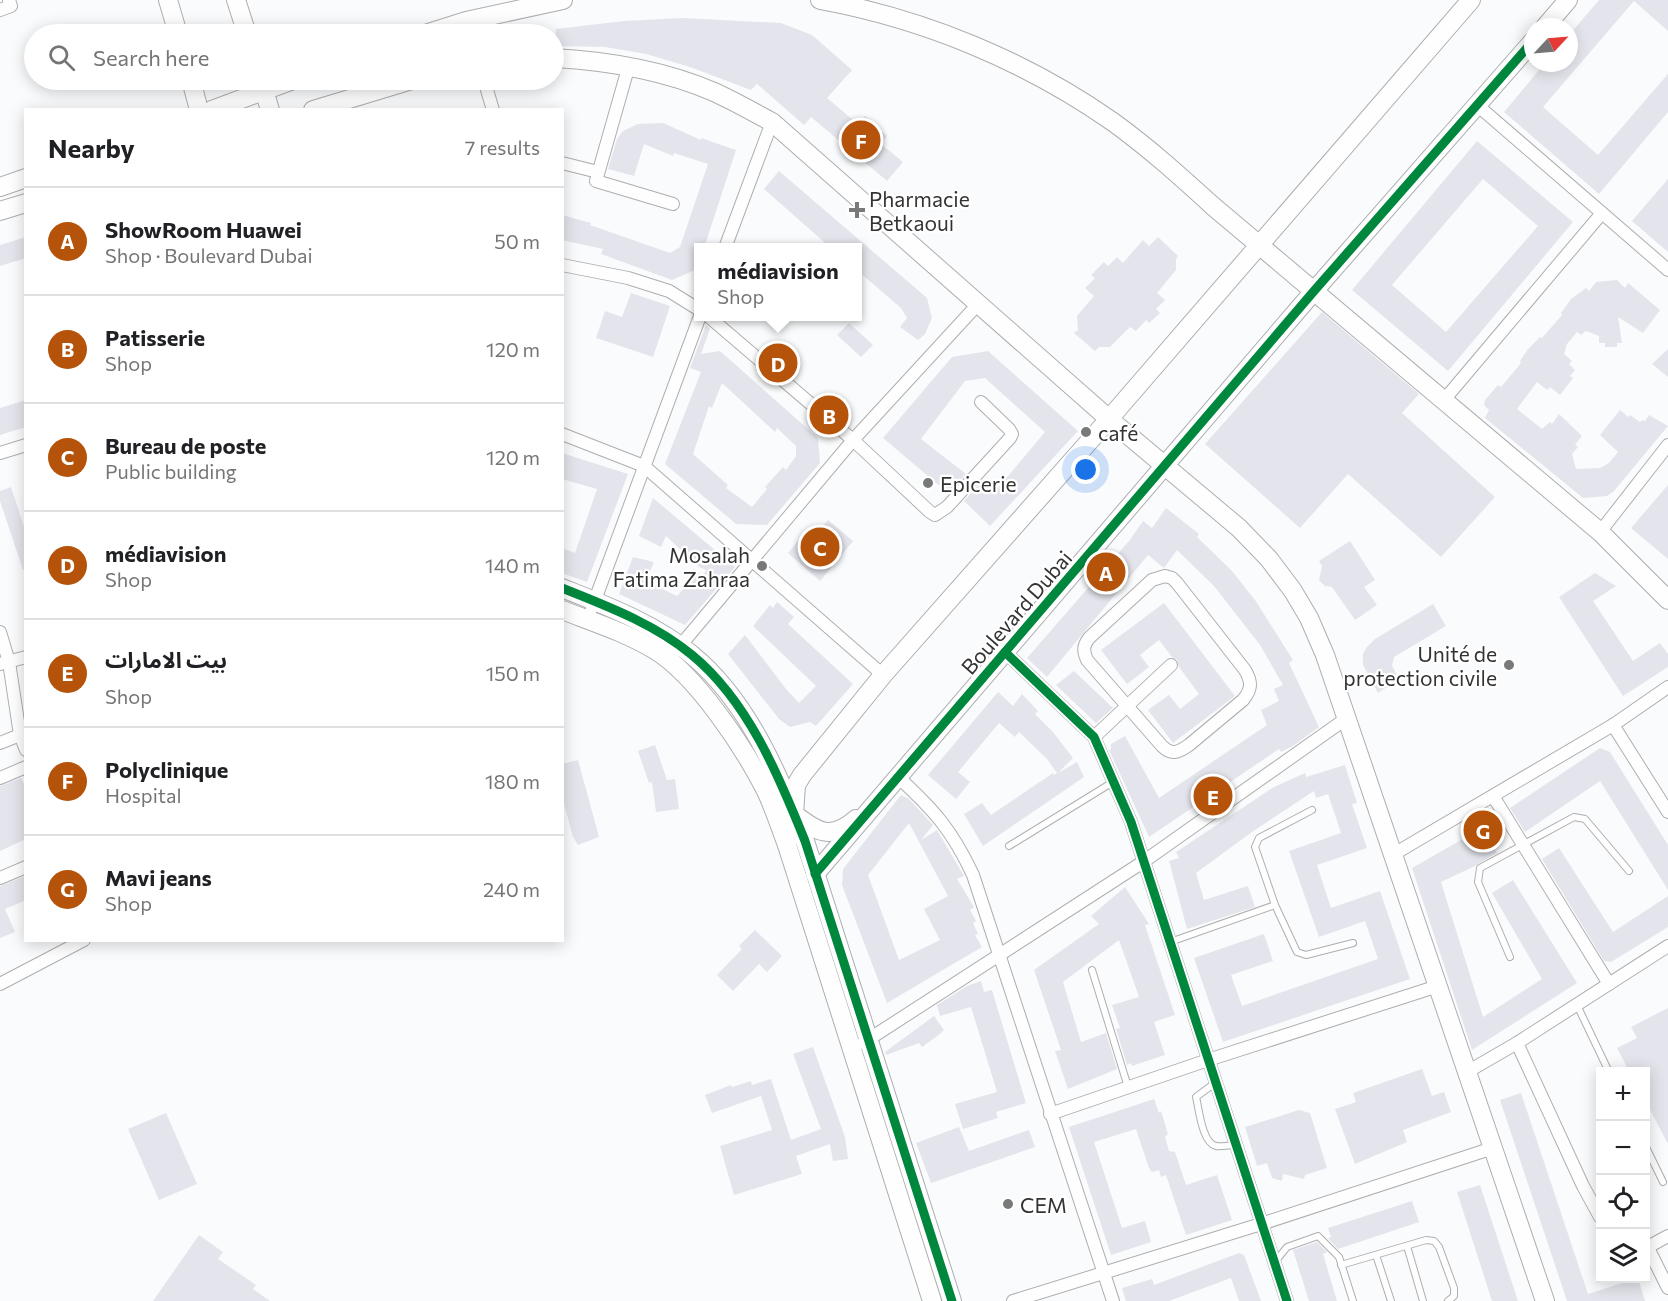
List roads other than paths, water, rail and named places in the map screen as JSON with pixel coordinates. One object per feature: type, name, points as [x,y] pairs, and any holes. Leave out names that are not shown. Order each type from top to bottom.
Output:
[{"type":"street","points":[[0,10],[11,6],[9,0]]},
{"type":"street","points":[[168,0],[175,24]]},
{"type":"street","points":[[236,0],[244,24]]},
{"type":"street","points":[[457,24],[563,0]]},
{"type":"street","points":[[820,0],[867,9],[929,28],[998,57],[1055,86],[1111,121],[1164,162],[1599,532],[1668,600]]},
{"type":"street","points":[[787,845],[794,815],[796,785],[802,775],[883,675],[1109,419],[1471,0]]},
{"type":"street","points":[[1553,18],[1568,0]]},
{"type":"street","name":"Boulevard Dubai","points":[[815,874],[1314,291],[1524,50]]},
{"type":"street","points":[[564,59],[629,65],[671,76],[715,92],[772,122],[1109,419],[1239,528],[1269,559],[1293,591],[1309,618],[1325,655],[1545,1301]]},
{"type":"street","points":[[629,65],[596,181],[673,204]]},
{"type":"street","points":[[194,90],[198,108]]},
{"type":"street","points":[[216,108],[250,90]]},
{"type":"street","points":[[264,90],[269,108]]},
{"type":"street","points":[[320,108],[379,90]]},
{"type":"street","points":[[487,90],[492,108]]},
{"type":"street","points":[[1477,105],[1668,270]]},
{"type":"street","points":[[727,243],[772,122]]},
{"type":"street","points":[[564,164],[598,172]]},
{"type":"street","points":[[0,187],[24,179]]},
{"type":"street","points":[[0,211],[24,204]]},
{"type":"street","points":[[1444,400],[1602,213]]},
{"type":"street","points":[[564,265],[628,278],[669,291],[694,306]]},
{"type":"street","points":[[675,653],[853,440],[979,303]]},
{"type":"street","points":[[588,620],[698,321]]},
{"type":"street","points":[[714,321],[853,440],[935,515],[947,507],[1012,434],[981,402]]},
{"type":"street","points":[[564,435],[644,466],[883,675]]},
{"type":"street","points":[[1599,532],[1668,445]]},
{"type":"street","points":[[0,453],[24,446]]},
{"type":"street","points":[[1166,576],[1177,583],[1245,670],[1250,678],[1251,687],[1242,700],[1189,745],[1174,753],[1167,751],[1127,705],[1087,660],[1084,652],[1085,644],[1152,580],[1166,576]]},
{"type":"street","points":[[564,589],[636,620],[675,653]]},
{"type":"street","points":[[564,611],[654,649],[694,656],[729,694],[747,722],[774,788],[787,845],[932,1301]]},
{"type":"street","points":[[0,632],[20,735],[24,745]]},
{"type":"street","points":[[1005,652],[1094,737],[1131,822],[1287,1301]]},
{"type":"street","points":[[5,663],[24,658]]},
{"type":"street","points":[[1094,737],[1171,665]]},
{"type":"street","points":[[1394,854],[1614,725],[1668,687]]},
{"type":"street","points":[[852,1051],[1143,862],[1347,718]]},
{"type":"street","points":[[1614,725],[1668,812]]},
{"type":"street","points":[[0,743],[20,735]]},
{"type":"street","points":[[0,778],[24,768]]},
{"type":"street","points":[[774,788],[802,775]]},
{"type":"street","points":[[898,777],[940,818],[960,846],[973,875],[1113,1301]]},
{"type":"street","points":[[774,788],[794,815],[815,874],[952,1301]]},
{"type":"street","points":[[1493,796],[1609,984]]},
{"type":"street","points":[[794,815],[824,832],[837,832],[880,798]]},
{"type":"street","points":[[0,878],[24,868]]},
{"type":"street","points":[[0,984],[80,942]]},
{"type":"street","points":[[1467,1072],[1517,1043],[1668,946]]},
{"type":"street","points":[[1050,1114],[1437,986]]},
{"type":"street","points":[[1517,1043],[1596,1210]]},
{"type":"street","points":[[1013,1301],[1261,1224],[1492,1148]]},
{"type":"street","points":[[1650,1246],[1668,1236]]},
{"type":"street","points":[[1650,1254],[1668,1288]]},
{"type":"lane","points":[[1009,846],[1113,782]]},
{"type":"lane","points":[[1312,810],[1259,838],[1255,847],[1275,905],[1297,952],[1306,956],[1353,942]]},
{"type":"lane","points":[[1510,957],[1478,882],[1480,868],[1574,817],[1585,819],[1629,871]]},
{"type":"lane","points":[[1170,942],[1275,905]]},
{"type":"lane","points":[[1092,970],[1128,1087]]},
{"type":"lane","points":[[1577,1004],[1606,1067]]},
{"type":"lane","points":[[1215,1083],[1196,1097],[1204,1132],[1209,1142],[1215,1146],[1236,1145]]},
{"type":"lane","points":[[1650,1156],[1663,1182]]},
{"type":"lane","points":[[1274,1263],[1287,1247],[1318,1236],[1339,1257],[1353,1301]]},
{"type":"lane","points":[[1341,1265],[1426,1240],[1434,1241],[1439,1247],[1454,1288],[1454,1296],[1448,1301]]},
{"type":"lane","points":[[1407,1246],[1423,1301]]},
{"type":"lane","points":[[1376,1255],[1391,1301]]},
{"type":"place","name":"Polyclinique","points":[[861,140]]},
{"type":"place","name":"Pharmacie Betkaoui","points":[[857,210]]},
{"type":"place","name":"médiavision","points":[[778,363]]},
{"type":"place","name":"Patisserie","points":[[829,415]]},
{"type":"place","name":"café","points":[[1086,432]]},
{"type":"place","name":"Epicerie","points":[[928,483]]},
{"type":"place","name":"Bureau de poste","points":[[820,547]]},
{"type":"place","name":"Mosalah Fatima Zahraa","points":[[762,566]]},
{"type":"place","name":"ShowRoom Huawei","points":[[1106,572]]},
{"type":"place","name":"Unité de protection civile","points":[[1509,665]]},
{"type":"place","name":"بيت الامارات","points":[[1213,796]]},
{"type":"place","name":"Mavi jeans","points":[[1483,830]]},
{"type":"place","name":"CEM","points":[[1008,1204]]}]
